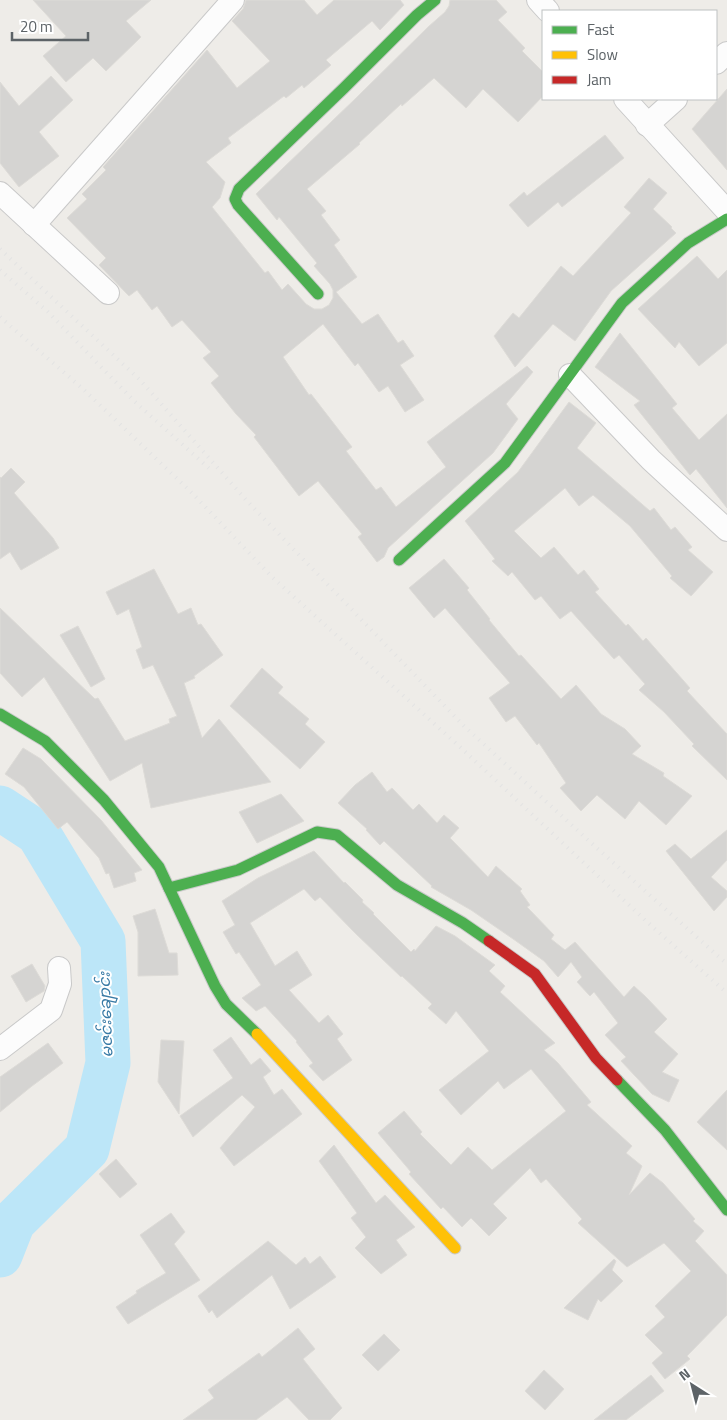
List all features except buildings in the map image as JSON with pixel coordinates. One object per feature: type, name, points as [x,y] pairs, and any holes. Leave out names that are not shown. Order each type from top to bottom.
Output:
[{"type":"street","points":[[34,225],[233,0]]},
{"type":"street","points":[[318,294],[238,205],[235,198],[239,189],[417,15],[436,0]]},
{"type":"street","points":[[538,0],[547,10]]},
{"type":"street","points":[[717,62],[727,53]]},
{"type":"street","points":[[625,100],[727,211]]},
{"type":"street","points":[[647,125],[675,100]]},
{"type":"street","points":[[0,193],[108,293]]},
{"type":"street","points":[[399,560],[505,464],[622,303],[688,243],[727,219]]},
{"type":"street","points":[[570,375],[651,460],[727,530]]},
{"type":"street","points":[[0,714],[45,741],[104,800],[158,867],[215,986],[226,1004],[266,1041],[455,1248]]},
{"type":"street","points":[[169,888],[238,870],[317,832],[337,835],[397,885],[463,923],[535,974],[596,1058],[665,1130],[727,1210]]},
{"type":"street","points":[[0,1049],[51,1010],[60,984],[59,968]]},
{"type":"waterway","name":"မဇင်းချောင်း","points":[[0,808],[38,833],[103,941],[108,1063],[87,1149],[13,1222],[0,1255]]},
{"type":"railway","points":[[0,249],[140,380],[247,501],[464,726],[727,964]]},
{"type":"railway","points":[[0,270],[48,312],[134,401],[212,471]]},
{"type":"railway","points":[[0,317],[83,389],[192,493],[272,577],[460,747],[646,921],[727,993]]},
{"type":"traffic: fast","points":[[318,294],[238,205],[235,199],[239,189],[417,15],[435,0]]},
{"type":"traffic: fast","points":[[399,560],[505,463],[622,303],[688,243],[727,219]]},
{"type":"traffic: fast","points":[[0,714],[45,741],[104,800],[159,867],[215,986],[226,1004],[257,1034]]},
{"type":"traffic: fast","points":[[169,888],[238,870],[317,832],[337,835],[397,885],[463,923],[489,941]]},
{"type":"traffic: fast","points":[[617,1080],[665,1130],[727,1210]]},
{"type":"traffic: slow","points":[[257,1034],[455,1248]]},
{"type":"traffic: jam","points":[[489,941],[535,974],[596,1058],[617,1080]]}]
